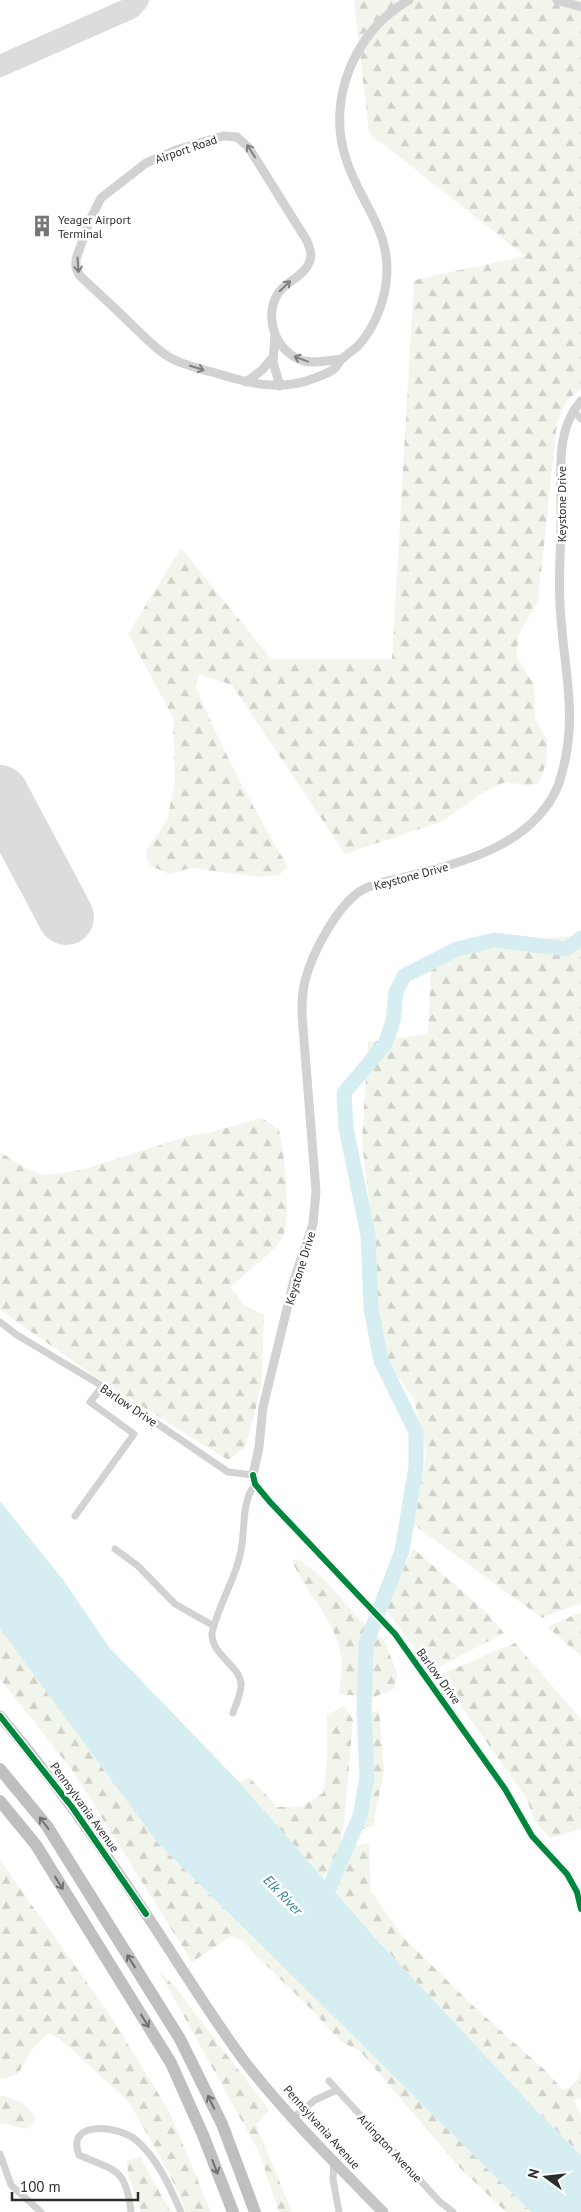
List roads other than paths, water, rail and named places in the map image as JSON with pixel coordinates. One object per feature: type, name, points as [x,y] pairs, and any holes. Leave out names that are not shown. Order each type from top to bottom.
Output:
[{"type":"highway","points":[[0,1769],[46,1826],[180,2040],[222,2124],[262,2212]]},
{"type":"highway","points":[[0,1801],[36,1845],[171,2063],[203,2135],[233,2212]]},
{"type":"highway","points":[[222,2124],[255,2212]]},
{"type":"main road","name":"Pennsylvania Avenue","points":[[0,1716],[33,1756],[99,1844],[209,2012],[246,2063],[334,2161],[384,2212]]},
{"type":"street","name":"Airport Road","points":[[280,386],[274,369],[273,357],[275,335],[272,319],[275,299],[285,285],[308,267],[311,253],[307,241],[242,140],[234,136],[223,136],[158,157],[138,168],[102,198],[93,213],[78,254],[76,268],[80,276],[163,354],[186,364],[246,382],[280,386],[302,382],[334,369],[342,359],[358,346],[375,320],[385,292],[387,269],[385,248],[379,227],[349,169],[341,141],[340,116],[344,90],[351,67],[365,39],[384,18],[409,0]]},
{"type":"street","points":[[557,0],[581,7]]},
{"type":"street","points":[[275,335],[284,349],[304,361],[318,362],[342,359]]},
{"type":"street","points":[[246,382],[262,370],[273,357]]},
{"type":"street","name":"Keystone Drive","points":[[253,1475],[266,1392],[294,1280],[315,1214],[316,1191],[302,1016],[304,984],[311,963],[336,918],[358,893],[376,884],[459,863],[498,847],[537,817],[552,799],[561,779],[574,724],[573,692],[560,604],[561,453],[564,432],[573,410],[581,401]]},
{"type":"street","points":[[573,410],[581,420]]},
{"type":"street","name":"Barlow Drive","points":[[0,1322],[17,1335],[102,1387],[228,1472],[253,1475]]},
{"type":"street","points":[[75,1516],[134,1434],[90,1402],[102,1387]]},
{"type":"street","points":[[233,1713],[241,1684],[240,1679],[213,1644],[212,1640],[214,1626],[237,1568],[242,1545],[247,1497],[255,1484],[253,1475]]},
{"type":"street","name":"Barlow Drive","points":[[255,1484],[389,1627],[505,1789],[532,1836],[568,1874],[577,1892],[581,1909]]},
{"type":"street","points":[[114,1549],[138,1566],[175,1604],[214,1626]]},
{"type":"street","name":"Arlington Avenue","points":[[329,2082],[440,2202],[453,2212]]},
{"type":"street","points":[[294,2117],[315,2100],[337,2090]]},
{"type":"street","points":[[131,2212],[129,2189],[117,2171],[79,2155],[76,2147],[79,2137],[88,2130],[98,2128],[134,2138],[155,2162],[181,2212]]},
{"type":"street","points":[[0,2154],[10,2185],[41,2212]]},
{"type":"street","points":[[334,2161],[333,2179],[339,2212]]},
{"type":"water","name":"Elk River","points":[[0,1501],[64,1581],[109,1647],[240,1783],[378,1941],[535,2109],[581,2155],[581,2212],[531,2212],[157,1842],[0,1629]]},
{"type":"waterway","points":[[330,1886],[360,1816],[367,1777],[364,1709],[366,1644],[402,1551],[416,1466],[416,1432],[381,1361],[371,1308],[368,1235],[346,1128],[344,1093],[385,1044],[393,1021],[396,992],[404,976],[457,949],[495,940],[566,949],[581,938]]},
{"type":"place","name":"Yeager Airport Terminal","points":[[42,226]]}]
